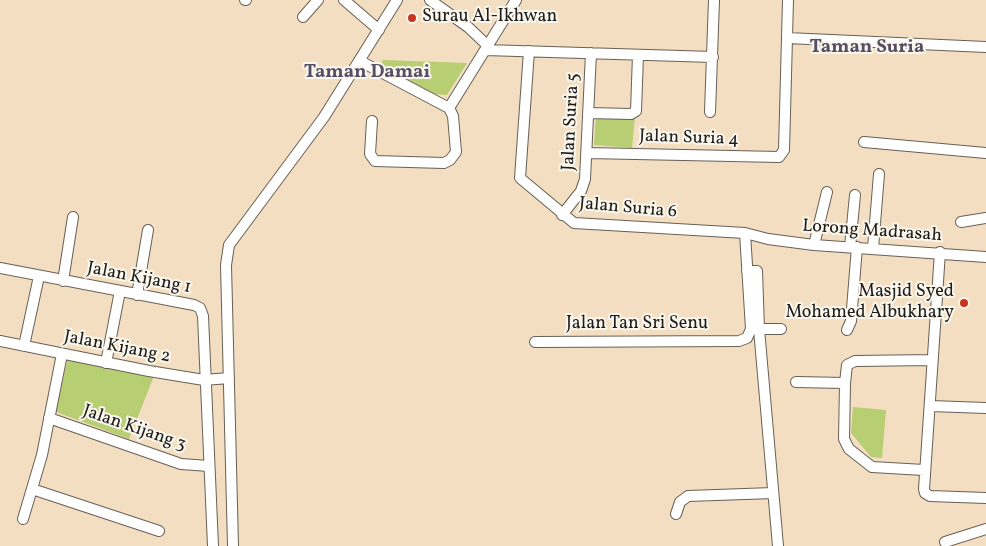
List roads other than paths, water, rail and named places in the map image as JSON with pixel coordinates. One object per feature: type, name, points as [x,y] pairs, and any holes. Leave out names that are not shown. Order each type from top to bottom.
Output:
[{"type":"street","points":[[303,17],[318,0]]},
{"type":"street","points":[[344,0],[379,30]]},
{"type":"street","points":[[233,546],[226,265],[229,245],[321,122],[398,0]]},
{"type":"street","points":[[430,0],[468,27],[487,48],[529,52],[713,57]]},
{"type":"street","points":[[449,108],[516,0]]},
{"type":"street","points":[[710,112],[714,0]]},
{"type":"street","points":[[788,0],[787,38],[986,47]]},
{"type":"street","name":"Jalan Suria 4","points":[[588,153],[776,158],[782,155],[784,150],[787,38]]},
{"type":"street","name":"Jalan Suria 6","points":[[529,52],[520,178],[562,215],[574,223],[580,224],[756,234]]},
{"type":"street","name":"Jalan Suria 5","points":[[562,215],[584,185],[588,153],[591,54]]},
{"type":"street","points":[[589,113],[631,114],[636,111],[638,55]]},
{"type":"street","points":[[360,60],[449,108],[453,116],[456,152],[450,160],[444,163],[375,161],[370,154],[372,121]]},
{"type":"street","points":[[864,142],[986,153]]},
{"type":"street","points":[[873,248],[880,174]]},
{"type":"street","points":[[814,245],[828,192]]},
{"type":"street","points":[[846,330],[851,321],[855,195]]},
{"type":"street","points":[[63,281],[73,216]]},
{"type":"street","points":[[961,222],[986,218]]},
{"type":"street","points":[[137,294],[148,230]]},
{"type":"street","points":[[745,233],[747,271],[757,271],[778,546]]},
{"type":"street","name":"Lorong Madrasah","points":[[756,234],[768,239],[814,245],[940,252],[986,258]]},
{"type":"street","points":[[940,252],[924,489],[927,495],[986,498]]},
{"type":"street","name":"Jalan Kijang 1","points":[[0,268],[194,305],[200,308],[203,316],[204,380]]},
{"type":"street","name":"Jalan Tan Sri Senu","points":[[535,342],[739,341],[747,338],[751,329],[747,271]]},
{"type":"street","points":[[24,346],[39,276]]},
{"type":"street","points":[[106,363],[120,291]]},
{"type":"street","points":[[760,329],[781,330]]},
{"type":"street","name":"Jalan Kijang 2","points":[[0,341],[106,363],[204,380],[229,378]]},
{"type":"street","points":[[23,519],[42,455],[62,354]]},
{"type":"street","points":[[924,470],[872,467],[849,449],[844,438],[844,383],[847,365],[855,361],[932,360]]},
{"type":"street","points":[[204,380],[213,546]]},
{"type":"street","points":[[796,382],[844,383]]},
{"type":"street","points":[[930,406],[986,408]]},
{"type":"street","name":"Jalan Kijang 3","points":[[49,418],[181,464],[209,466]]},
{"type":"street","points":[[32,489],[159,531]]},
{"type":"street","points":[[676,514],[680,502],[688,496],[773,492]]},
{"type":"street","points":[[945,542],[986,529]]},
{"type":"place","name":"Surau Al-Ikhwan","points":[[412,18]]},
{"type":"place","name":"Masjid Syed Mohamed Albukhary","points":[[964,303]]},
{"type":"district","name":"Taman Suria","points":[[867,49]]},
{"type":"district","name":"Taman Damai","points":[[367,74]]}]
